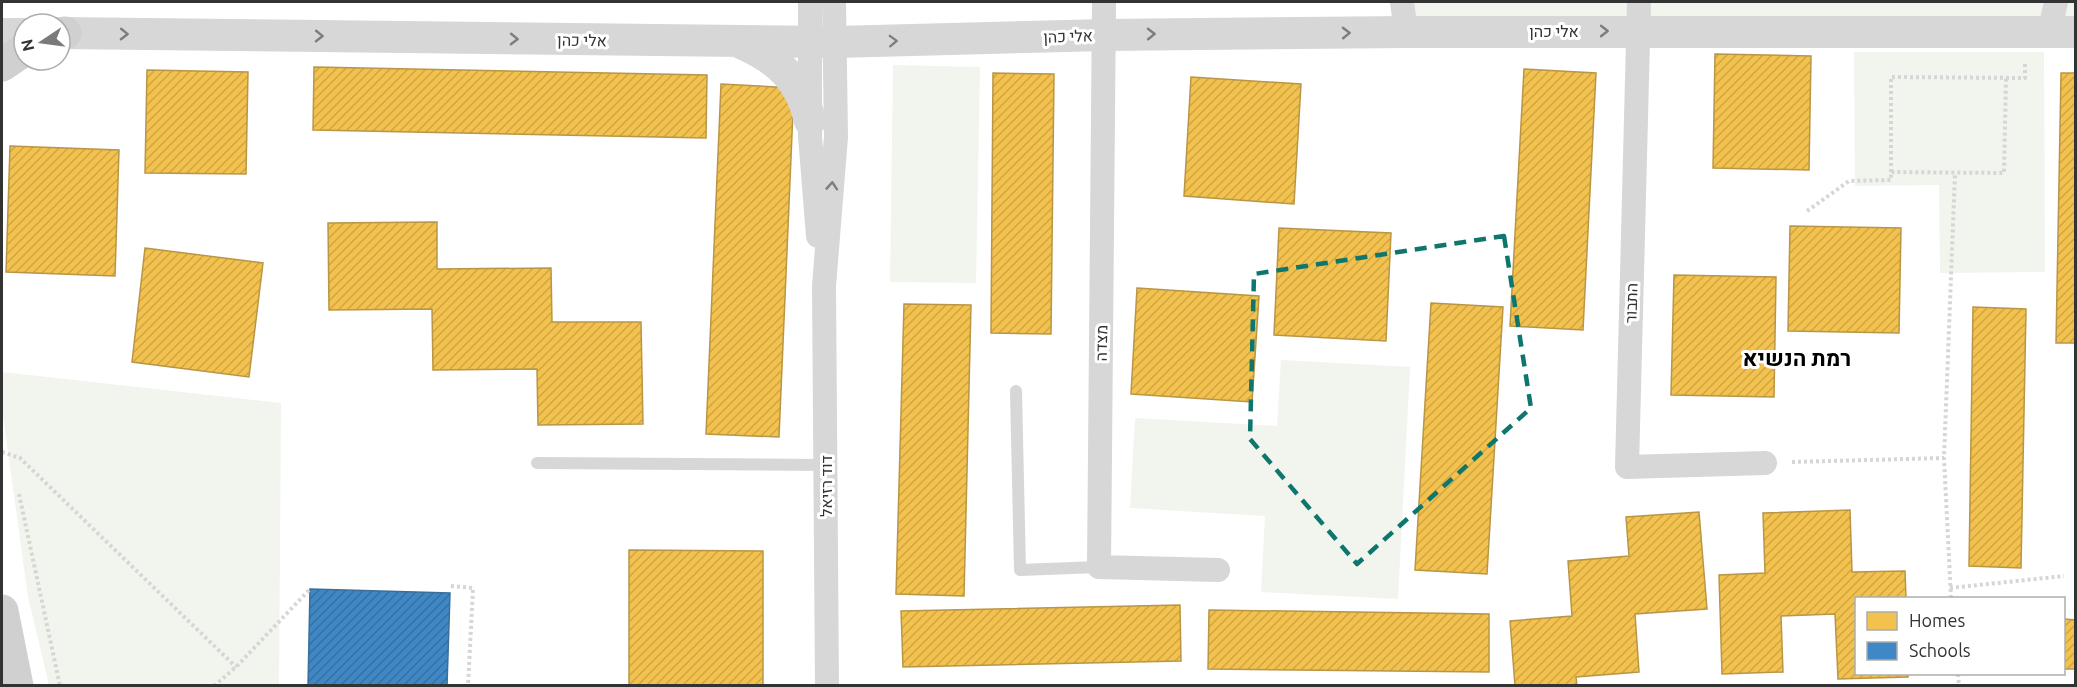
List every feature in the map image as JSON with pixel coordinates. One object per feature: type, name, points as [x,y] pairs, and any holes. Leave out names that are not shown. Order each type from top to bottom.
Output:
[{"type":"main road","points":[[2,611],[17,686]]},
{"type":"street","name":"דוד רזיאל","points":[[810,2],[822,42],[836,137],[824,286],[827,686]]},
{"type":"street","name":"דוד רזיאל","points":[[824,286],[815,210],[810,121],[822,42],[834,2]]},
{"type":"street","name":"מצדה","points":[[1099,567],[1104,2]]},
{"type":"street","points":[[1402,2],[1406,32]]},
{"type":"street","points":[[2056,2],[2062,32]]},
{"type":"street","name":"אלי כהן","points":[[72,34],[822,42],[1104,35],[1406,32],[1639,16],[2062,32]]},
{"type":"street","name":"התבור","points":[[1639,16],[1627,466],[1766,463]]},
{"type":"street","points":[[737,42],[774,59],[783,67],[800,90],[810,121]]},
{"type":"street","points":[[1099,567],[1218,570]]},
{"type":"lane","points":[[1016,391],[1020,570],[1099,567]]},
{"type":"lane","points":[[537,463],[825,465]]},
{"type":"path","points":[[1807,211],[1849,181],[1891,180],[1891,77],[2025,78]]},
{"type":"path","points":[[1891,172],[2004,173],[2006,78]]},
{"type":"path","points":[[1951,597],[1944,458],[1955,173]]},
{"type":"path","points":[[2,452],[20,458],[236,667]]},
{"type":"path","points":[[1766,463],[1944,458]]},
{"type":"path","points":[[19,494],[60,686]]},
{"type":"path","points":[[1950,588],[2064,576]]},
{"type":"path","points":[[451,586],[473,588],[468,686]]},
{"type":"path","points":[[214,686],[236,667],[310,589]]},
{"type":"highlighted area","points":[[1504,236],[1531,408],[1357,564],[1250,439],[1254,274]]},
{"type":"shaded area","points":[[1402,2],[2075,2],[2076,32],[1406,32]]},
{"type":"shaded area","points":[[1854,52],[2044,52],[2045,272],[1940,273],[1939,185],[1855,186]]},
{"type":"shaded area","points":[[893,65],[980,67],[976,283],[890,282]]},
{"type":"shaded area","points":[[1281,360],[1410,367],[1398,599],[1261,592],[1265,516],[1130,508],[1135,418],[1277,426]]},
{"type":"shaded area","points":[[2,372],[281,403],[279,685],[49,685],[28,597],[2,408]]},
{"type":"building: Homes","points":[[1715,54],[1811,56],[1809,170],[1713,168]]},
{"type":"building: Homes","points":[[314,67],[707,75],[706,138],[313,130]]},
{"type":"building: Homes","points":[[1524,69],[1596,73],[1583,330],[1510,326]]},
{"type":"building: Homes","points":[[147,70],[248,72],[246,174],[145,173]]},
{"type":"building: Homes","points":[[993,73],[1054,74],[1051,334],[991,333]]},
{"type":"building: Homes","points":[[2061,73],[2076,73],[2076,343],[2056,343]]},
{"type":"building: Homes","points":[[1191,77],[1301,84],[1294,204],[1184,196]]},
{"type":"building: Homes","points":[[721,84],[794,88],[779,437],[706,434]]},
{"type":"building: Homes","points":[[10,146],[119,150],[115,276],[6,272]]},
{"type":"building: Homes","points":[[437,222],[437,269],[551,268],[552,322],[641,322],[643,424],[538,425],[537,369],[433,370],[432,309],[329,310],[328,223]]},
{"type":"building: Homes","points":[[1790,226],[1901,228],[1899,333],[1788,331]]},
{"type":"building: Homes","points":[[1279,228],[1391,233],[1386,341],[1274,335]]},
{"type":"building: Homes","points":[[145,248],[263,263],[249,377],[132,362]]},
{"type":"building: Homes","points":[[1674,275],[1776,277],[1774,397],[1671,395]]},
{"type":"building: Homes","points":[[1137,288],[1259,296],[1252,402],[1131,394]]},
{"type":"building: Homes","points":[[1431,303],[1503,307],[1487,574],[1415,570]]},
{"type":"building: Homes","points":[[904,304],[971,305],[964,596],[896,594]]},
{"type":"building: Homes","points":[[1973,307],[2026,309],[2021,568],[1969,566]]},
{"type":"building: Homes","points":[[1850,510],[1852,572],[1905,571],[1906,597],[1855,597],[1855,675],[1908,675],[1908,677],[1838,679],[1835,614],[1781,616],[1783,672],[1722,674],[1719,575],[1765,573],[1763,513]]},
{"type":"building: Homes","points":[[1699,512],[1707,609],[1635,614],[1639,672],[1576,677],[1577,686],[1515,686],[1510,621],[1572,616],[1568,561],[1629,556],[1626,517]]},
{"type":"building: Homes","points":[[629,550],[763,551],[763,686],[629,686]]},
{"type":"building: Homes","points":[[1180,605],[1181,661],[903,667],[901,611]]},
{"type":"building: Homes","points":[[1209,610],[1489,614],[1489,672],[1208,669]]},
{"type":"building: Homes","points":[[2065,619],[2076,620],[2076,669],[2065,669]]},
{"type":"building: Schools","points":[[310,589],[450,593],[447,686],[308,686]]},
{"type":"district","name":"רמת הנשיא","points":[[1797,358]]}]
